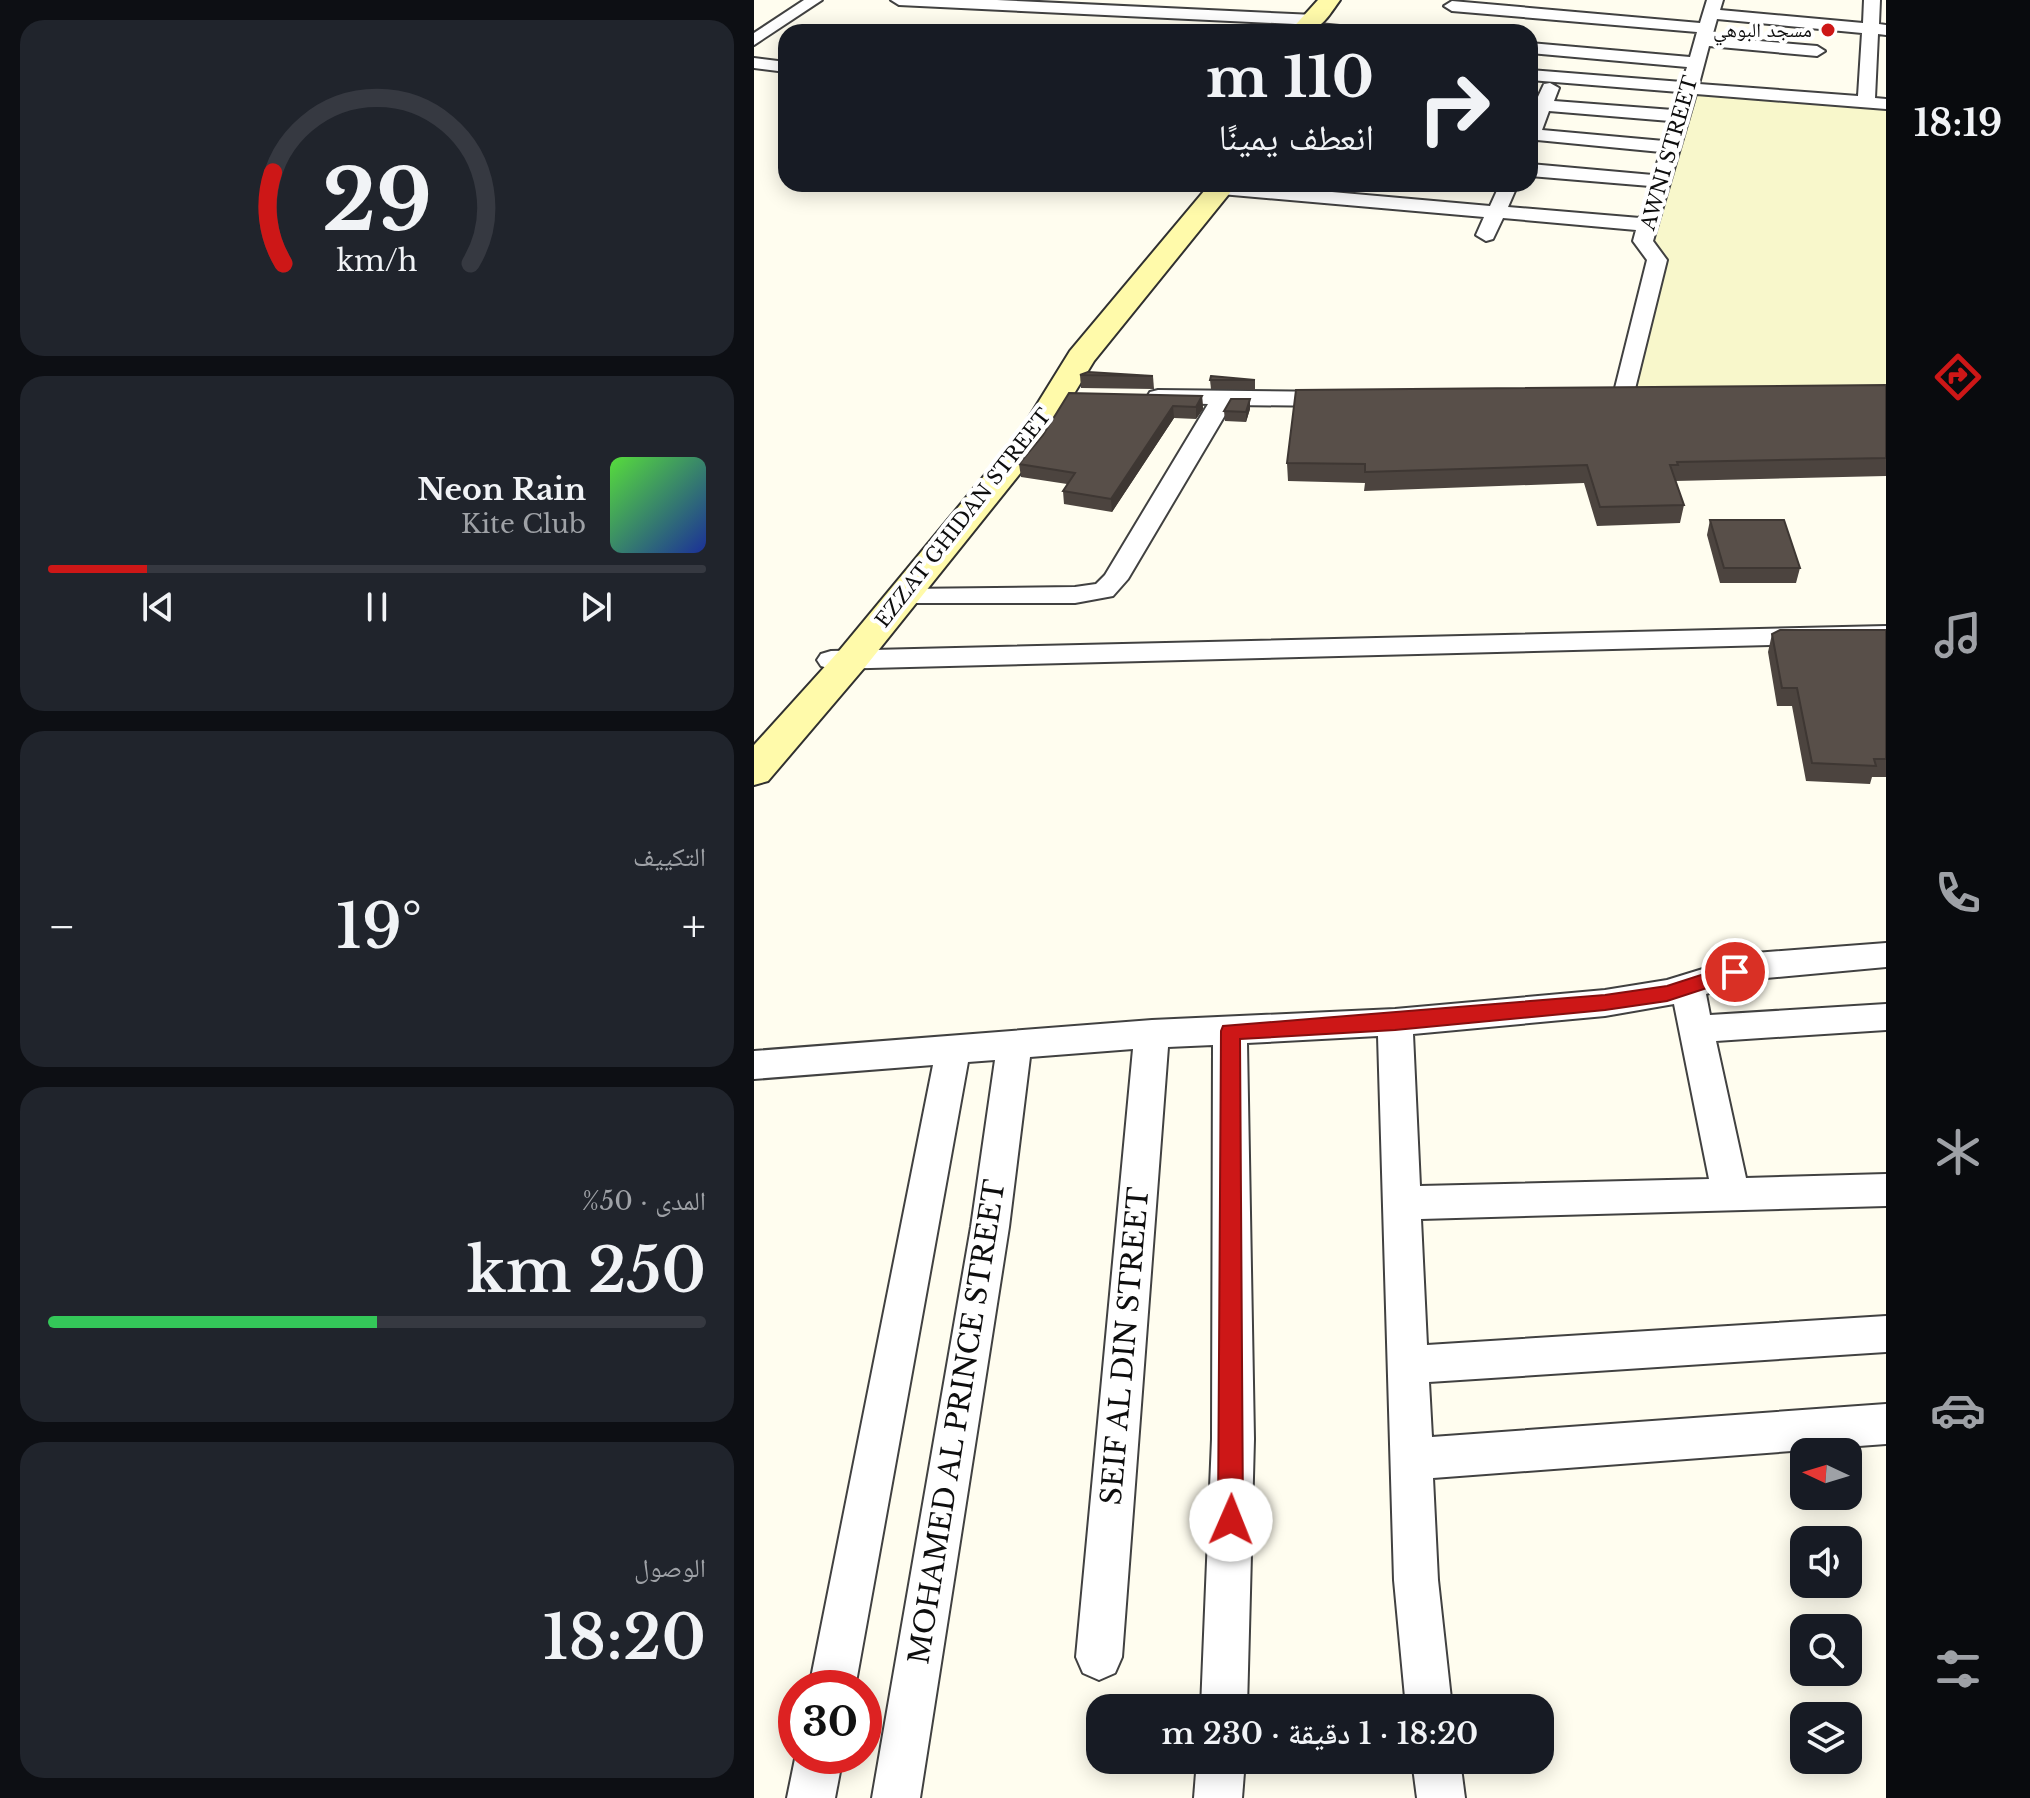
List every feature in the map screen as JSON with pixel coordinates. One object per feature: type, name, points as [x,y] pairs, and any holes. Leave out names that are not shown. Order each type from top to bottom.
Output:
[{"type":"street","points":[[754,40],[814,0]]},
{"type":"street","points":[[899,0],[1318,19]]},
{"type":"street","points":[[1538,102],[1555,77],[1590,0]]},
{"type":"street","points":[[1866,103],[1879,30],[1872,0]]},
{"type":"street","points":[[1301,1],[1318,19]]},
{"type":"street","points":[[1451,8],[1583,18],[1764,19],[1879,30]]},
{"type":"street","points":[[1752,93],[1764,19]]},
{"type":"street","points":[[1708,21],[1758,58],[1817,51]]},
{"type":"street","name":"AWNI STREET","points":[[1655,395],[1616,396],[1657,260],[1643,241],[1708,21]]},
{"type":"street","points":[[1538,49],[1696,63]]},
{"type":"street","points":[[754,63],[778,66]]},
{"type":"street","points":[[1538,76],[1886,104]]},
{"type":"street","points":[[1538,104],[1680,116]]},
{"type":"street","points":[[1538,136],[1671,147]]},
{"type":"street","points":[[1538,171],[1660,181]]},
{"type":"street","name":"EZZAT GHIDAN STREET","points":[[754,748],[903,597],[1031,439],[1062,395],[1081,357],[1211,192]]},
{"type":"street","points":[[1340,219],[1353,192],[1496,211],[1647,225]]},
{"type":"street","points":[[1486,235],[1505,192]]},
{"type":"street","name":"EZZAT GHIDAN STREET","points":[[754,771],[1014,436],[1062,395]]},
{"type":"street","points":[[1133,397],[1356,399]]},
{"type":"street","points":[[903,597],[1075,595],[1104,590],[1115,579],[1223,399]]},
{"type":"street","points":[[842,660],[1886,634]]},
{"type":"street","points":[[754,1065],[1152,1034],[1395,1022],[1605,1003],[1688,987],[1755,966],[1807,959],[1886,955]]},
{"type":"street","points":[[1688,987],[1731,1196]]},
{"type":"street","points":[[1696,1029],[1886,1017]]},
{"type":"street","points":[[1395,1022],[1417,1609],[1427,1694]]},
{"type":"street","points":[[1224,1694],[1233,1439],[1230,1031]]},
{"type":"street","name":"SEIF AL DIN STREET","points":[[1099,1657],[1152,1034]]},
{"type":"street","name":"MOHAMED AL PRINCE STREET","points":[[896,1798],[990,1227],[1014,1046]]},
{"type":"street","points":[[835,1670],[953,1051]]},
{"type":"street","points":[[1402,1203],[1886,1190]]},
{"type":"street","points":[[1409,1365],[1886,1334]]},
{"type":"street","points":[[1413,1459],[1886,1424]]},
{"type":"street","points":[[811,1798],[816,1774]]},
{"type":"street","points":[[1218,1798],[1220,1774]]},
{"type":"street","points":[[1438,1774],[1441,1798]]},
{"type":"green space","points":[[1689,89],[1886,104],[1886,390],[1625,395],[1660,259],[1646,242]]},
{"type":"building","points":[[1088,372],[1153,376],[1080,375]]},
{"type":"building","points":[[1211,376],[1255,380],[1210,380]]},
{"type":"building","points":[[1886,385],[1886,458],[1677,462],[1678,465],[1670,465],[1684,505],[1600,507],[1587,465],[1365,472],[1365,464],[1287,463],[1296,390]]},
{"type":"building","points":[[1069,393],[1202,396],[1196,407],[1173,406],[1111,499],[1063,491],[1075,473],[1019,464],[1043,435]]},
{"type":"building","points":[[1231,399],[1250,399],[1246,412],[1224,411]]},
{"type":"building","points":[[1710,520],[1784,520],[1800,568],[1724,568]]},
{"type":"building","points":[[1780,630],[1886,630],[1886,759],[1874,759],[1876,766],[1812,763],[1797,688],[1782,688],[1772,634]]},
{"type":"place","name":"مسجد البوهي","points":[[1828,30]]},
{"type":"route","points":[[1231,1520],[1230,1031],[1395,1022],[1605,1003],[1667,993],[1735,972]]}]
